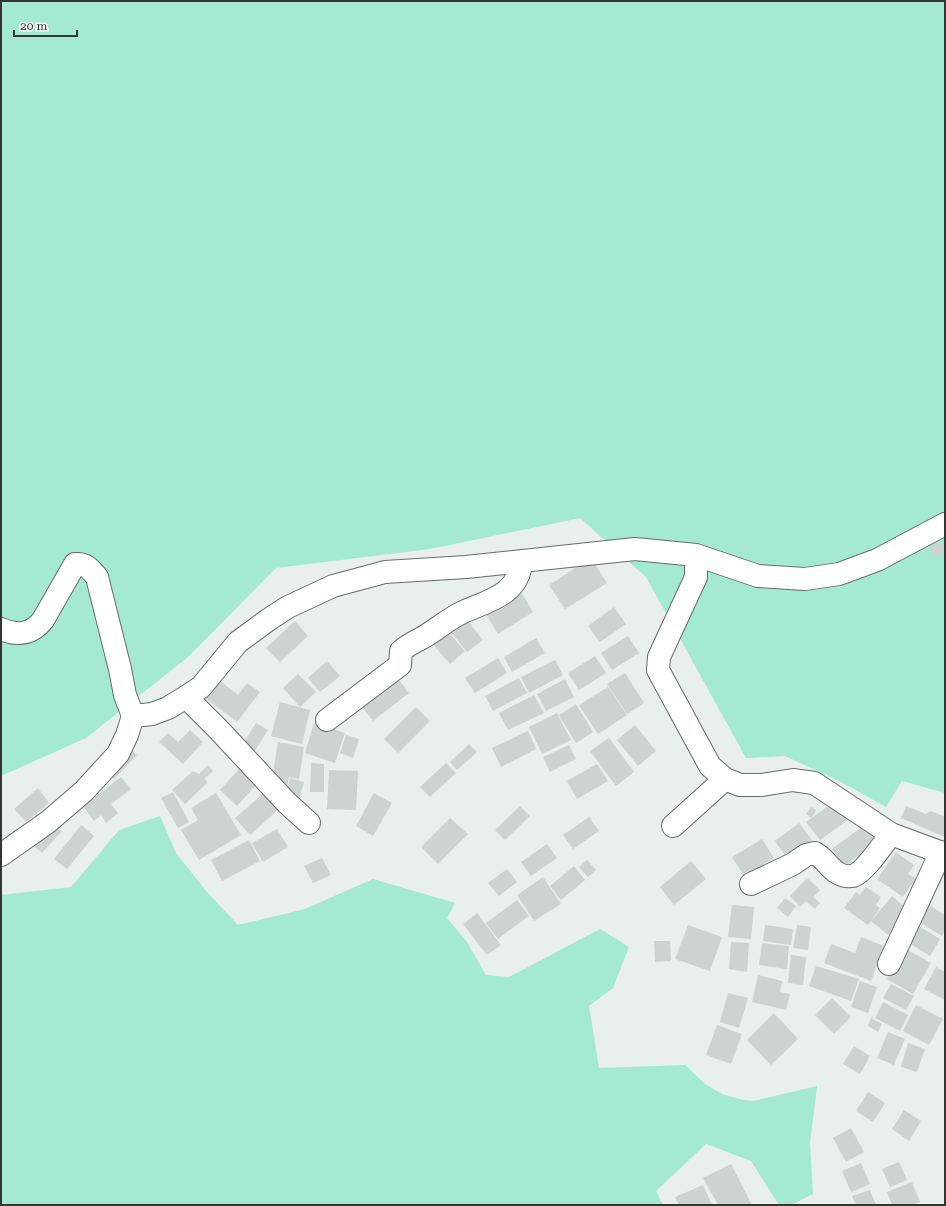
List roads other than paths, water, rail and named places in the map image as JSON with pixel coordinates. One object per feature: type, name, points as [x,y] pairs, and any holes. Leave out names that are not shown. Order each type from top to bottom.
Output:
[{"type":"street","points":[[133,716],[152,714],[168,708],[186,698],[201,687],[238,642],[268,620],[288,608],[333,586],[385,572],[419,571],[635,549],[696,555],[758,576],[805,579],[839,574],[877,560],[945,524]]},
{"type":"street","points":[[696,555],[696,577],[659,657],[658,670],[710,766],[725,779],[740,786],[762,785],[793,780],[814,783],[831,793],[861,816],[892,834],[943,853],[889,964]]},
{"type":"street","points":[[327,720],[400,665],[401,651],[410,643],[422,638],[432,630],[463,612],[495,600],[509,589],[521,570],[521,561]]},
{"type":"street","points":[[1,628],[14,634],[25,634],[37,628],[44,620],[75,564],[81,564],[88,567],[97,577],[125,695],[133,716],[118,754],[84,791],[48,822],[1,855]]},
{"type":"street","points":[[186,698],[219,730],[287,803],[310,823]]},
{"type":"street","points":[[673,826],[725,779]]},
{"type":"street","points":[[752,884],[793,864],[806,855],[815,853],[824,858],[835,871],[844,876],[854,876],[861,871],[892,834]]}]
